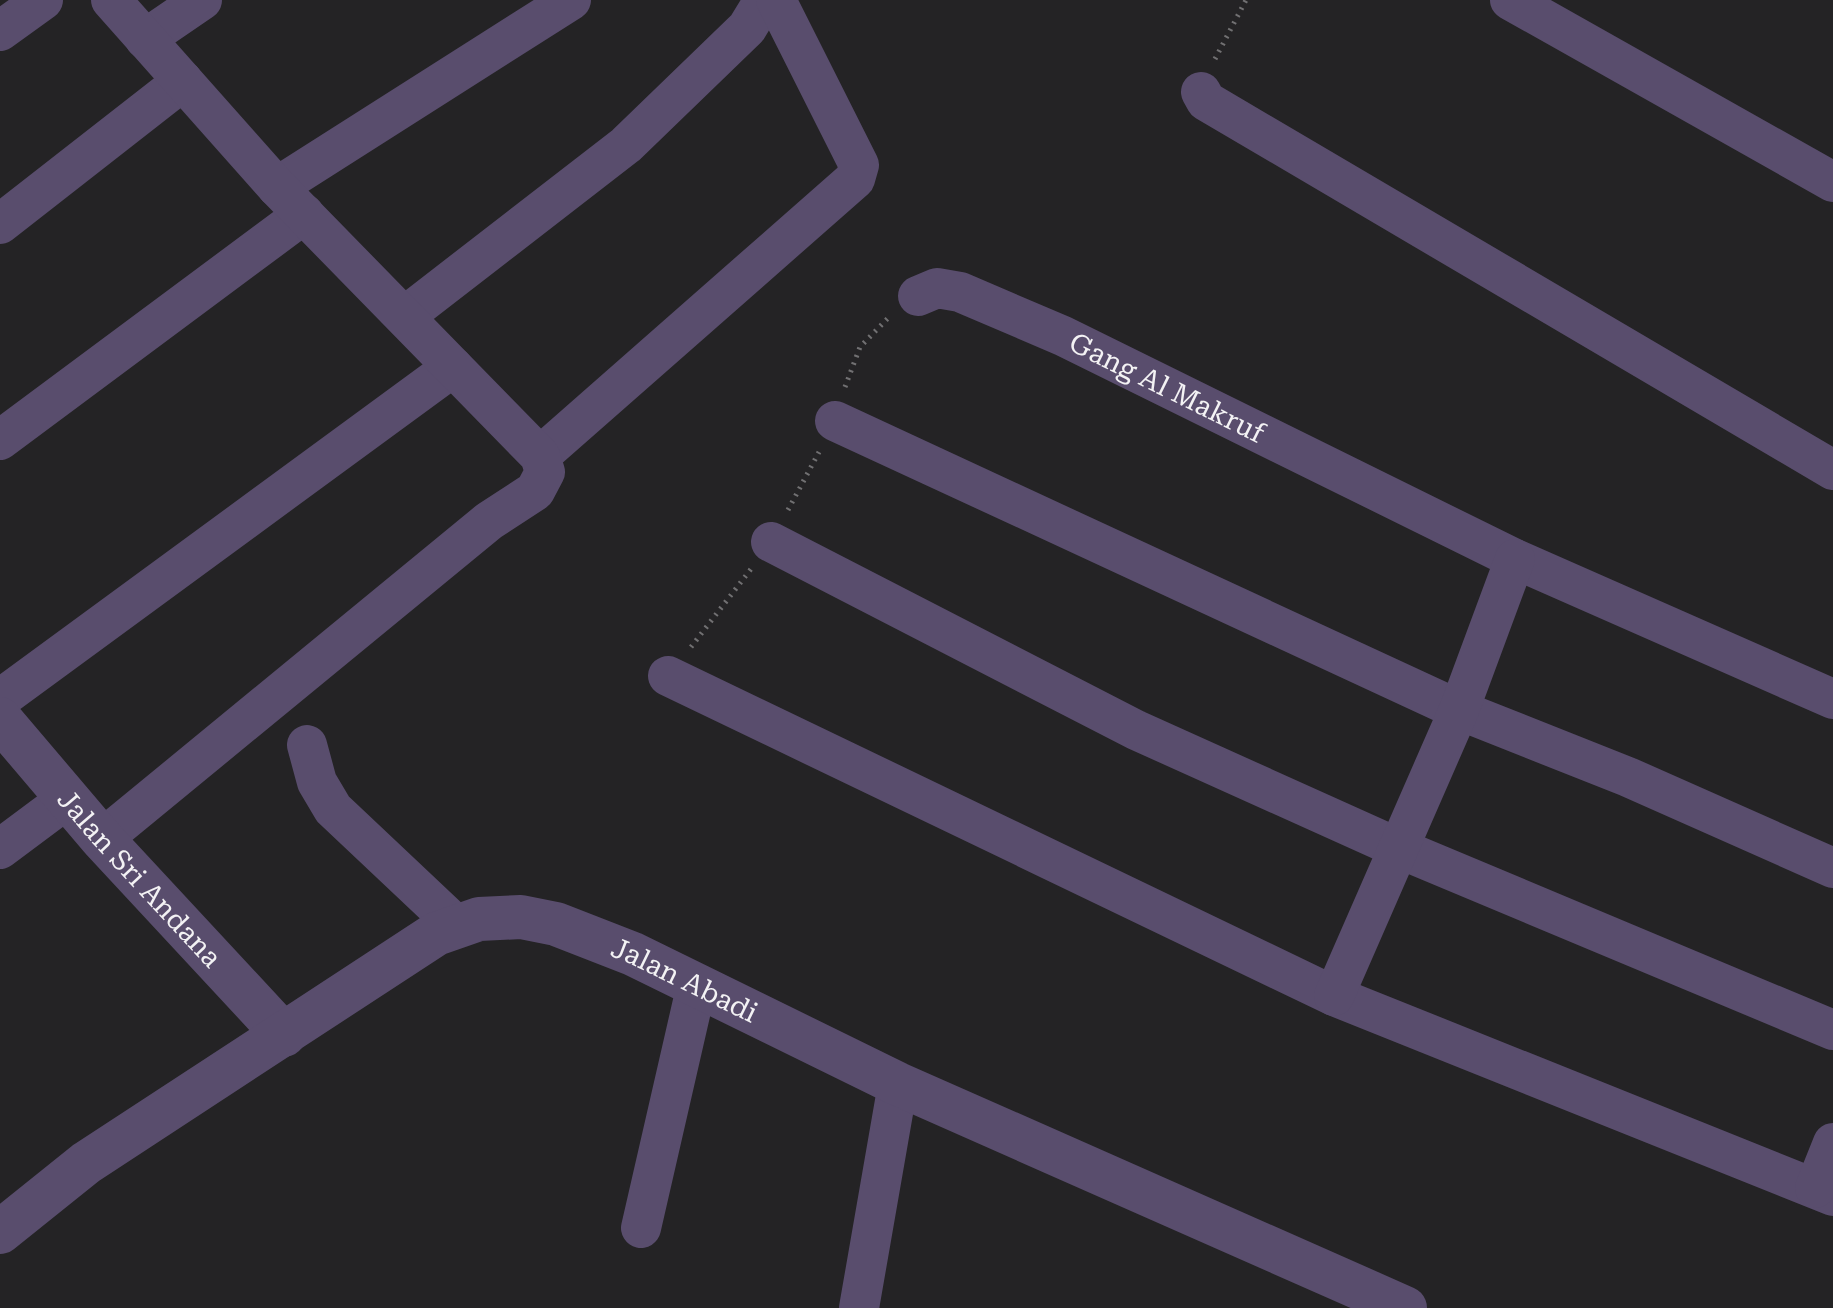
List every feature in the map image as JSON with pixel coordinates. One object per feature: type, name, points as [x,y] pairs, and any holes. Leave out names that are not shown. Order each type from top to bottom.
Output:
[{"type":"street","points":[[0,31],[43,0]]},
{"type":"street","points":[[102,839],[489,521],[535,491],[545,472],[540,456],[290,200],[111,0]]},
{"type":"street","points":[[145,39],[202,0]]},
{"type":"street","points":[[0,440],[290,200],[571,0]]},
{"type":"street","points":[[405,316],[626,145],[747,28],[764,0]]},
{"type":"street","points":[[540,456],[855,179],[859,165],[776,0]]},
{"type":"street","points":[[1510,0],[1833,182]]},
{"type":"street","points":[[0,224],[183,81]]},
{"type":"street","points":[[1201,92],[1206,101],[1833,470]]},
{"type":"street","name":"Gang Al Makruf","points":[[918,296],[937,288],[960,292],[1063,336],[1515,559],[1833,699]]},
{"type":"street","points":[[0,699],[453,367]]},
{"type":"street","points":[[835,421],[1459,710],[1628,777],[1833,868]]},
{"type":"street","points":[[771,542],[1136,730],[1398,848],[1833,1030]]},
{"type":"street","points":[[1334,996],[1459,710],[1515,559]]},
{"type":"street","points":[[668,676],[1334,996],[1824,1192],[1833,1143]]},
{"type":"street","name":"Jalan Sri Andana","points":[[0,719],[102,839],[284,1035]]},
{"type":"street","points":[[307,745],[317,782],[333,809],[457,926]]},
{"type":"street","points":[[0,849],[67,799]]},
{"type":"street","name":"Jalan Abadi","points":[[0,1232],[86,1163],[436,934],[500,916],[556,924],[633,954],[898,1084],[1405,1308]]},
{"type":"street","points":[[641,1228],[697,984]]},
{"type":"street","points":[[859,1308],[898,1084]]},
{"type":"path","points":[[1201,92],[1246,0]]},
{"type":"path","points":[[668,676],[771,542],[835,421],[860,347],[879,326],[918,296]]}]
